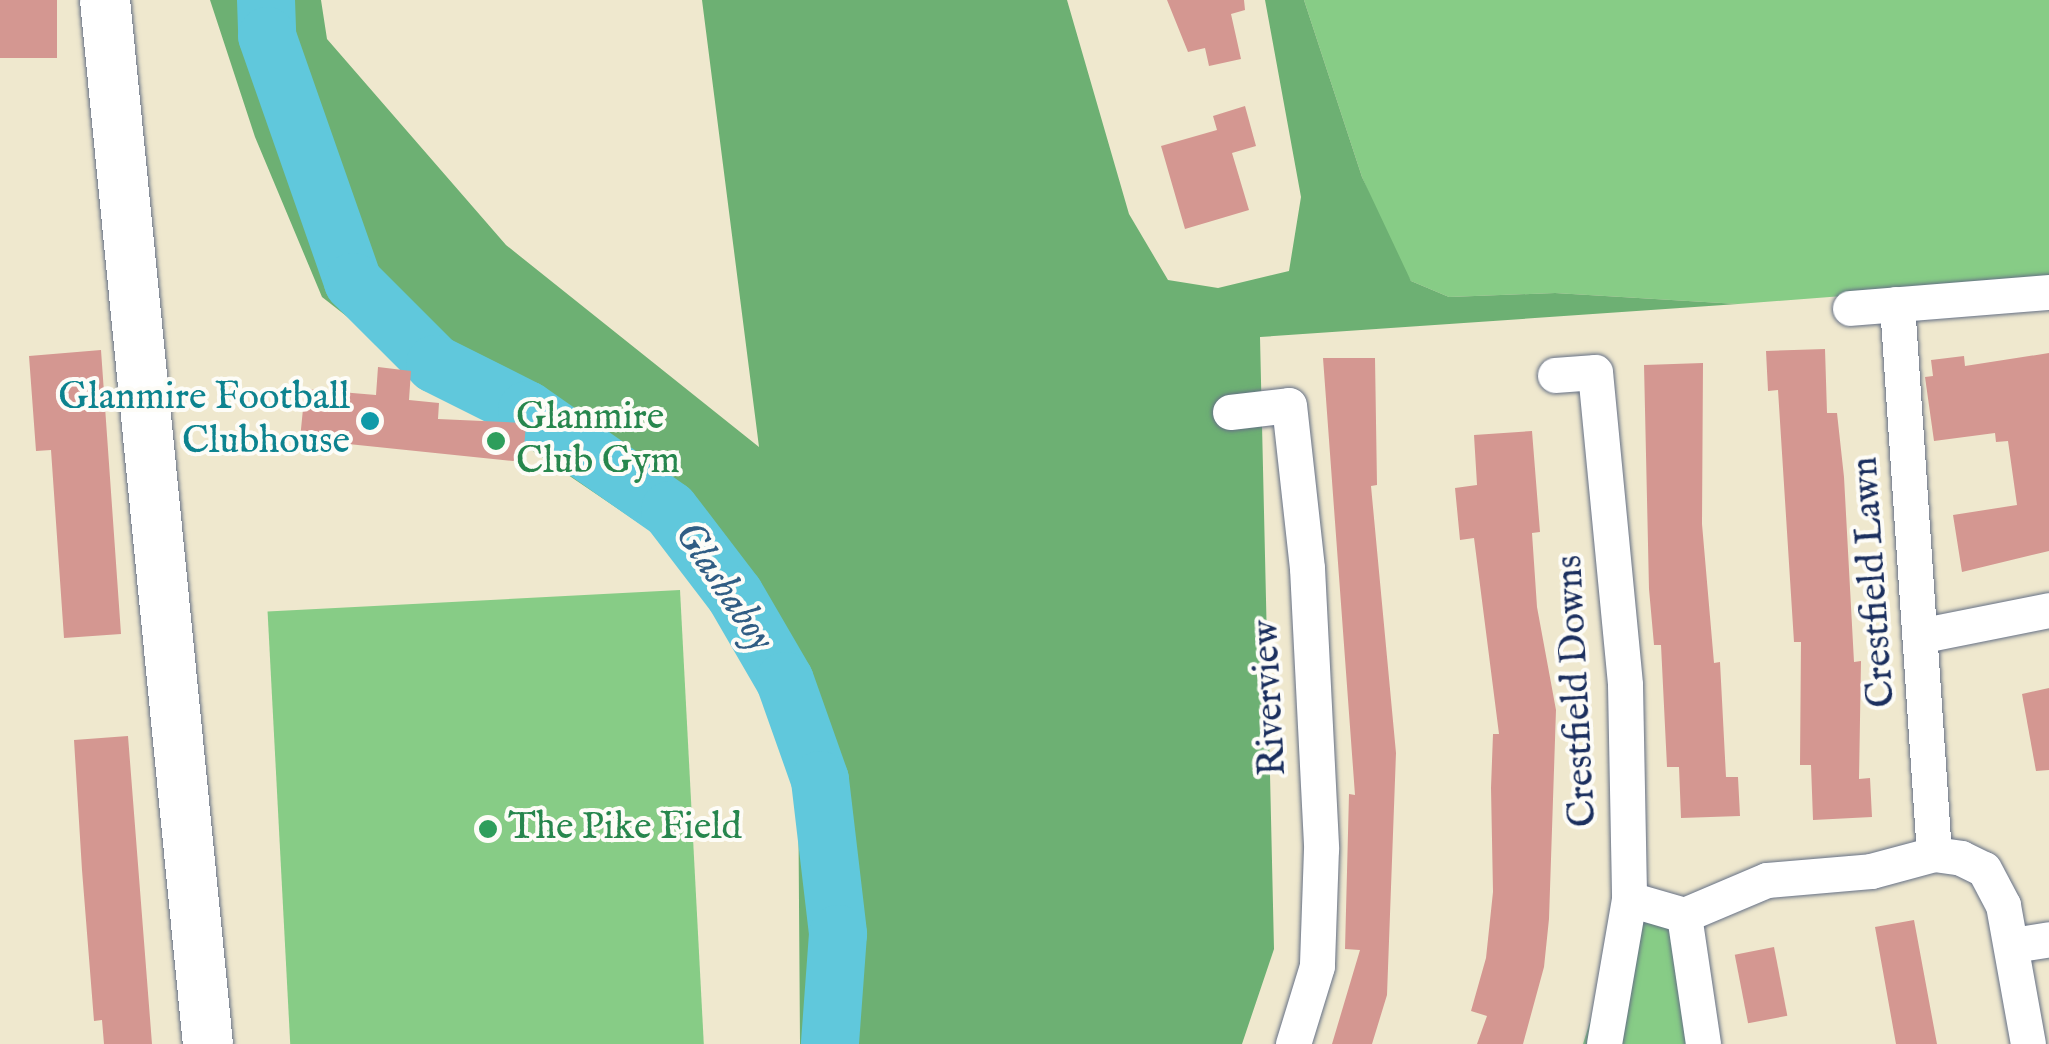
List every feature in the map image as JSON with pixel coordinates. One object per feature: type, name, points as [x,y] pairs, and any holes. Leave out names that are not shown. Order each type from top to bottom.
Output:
[{"type":"main road","points":[[105,0],[208,1044]]},
{"type":"street","points":[[1850,308],[2049,292]]},
{"type":"street","name":"Crestfield Lawn","points":[[1896,304],[1924,635],[1934,854]]},
{"type":"street","name":"Crestfield Downs","points":[[1554,375],[1595,372],[1625,685],[1629,899],[1604,1044]]},
{"type":"street","name":"Riverview","points":[[1230,412],[1289,405],[1305,550],[1321,849],[1317,966],[1293,1044]]},
{"type":"street","points":[[1924,635],[2049,610]]},
{"type":"street","points":[[1629,899],[1684,915],[1767,880],[1871,871],[1934,854],[1984,869],[2003,905],[2013,944],[2028,1044]]},
{"type":"street","points":[[1684,915],[1704,1044]]},
{"type":"street","points":[[2013,944],[2049,938]]},
{"type":"green space","points":[[210,0],[321,0],[327,39],[506,245],[759,447],[702,0],[1067,0],[1129,214],[1168,280],[1218,288],[1289,271],[1301,197],[1265,0],[1304,0],[1362,177],[1411,281],[1449,297],[1555,293],[1738,304],[1260,337],[1274,949],[1242,1044],[800,1044],[798,764],[749,651],[689,557],[428,380],[322,297],[255,137]]},
{"type":"green space","points":[[1304,0],[2049,0],[2049,280],[1738,304],[1555,293],[1449,297],[1411,281],[1396,257],[1362,177]]},
{"type":"green space","name":"The Pike Field","points":[[680,590],[704,1044],[290,1044],[268,612]]},
{"type":"green space","points":[[1629,899],[1684,915],[1701,1044],[1583,1044]]},
{"type":"building","points":[[0,0],[57,0],[57,58],[0,58]]},
{"type":"building","points":[[1167,0],[1244,0],[1245,10],[1231,14],[1241,59],[1209,66],[1205,48],[1188,52]]},
{"type":"building","points":[[1245,106],[1256,146],[1232,153],[1249,210],[1185,229],[1161,146],[1217,130],[1213,116]]},
{"type":"building","points":[[1825,349],[1827,413],[1837,413],[1844,477],[1854,662],[1861,661],[1859,779],[1870,778],[1872,817],[1813,820],[1811,765],[1800,765],[1801,642],[1794,642],[1778,390],[1768,391],[1766,351]]},
{"type":"building","points":[[101,350],[121,634],[64,638],[51,450],[36,451],[29,356]]},
{"type":"building","points":[[2049,353],[2049,551],[1962,572],[1953,515],[2017,505],[2008,441],[1996,442],[1995,433],[1934,441],[1925,377],[1933,376],[1931,360],[1964,356],[1965,366]]},
{"type":"building","points":[[1323,358],[1375,358],[1377,485],[1371,486],[1396,753],[1387,995],[1372,1044],[1332,1044],[1360,950],[1345,949],[1349,794],[1355,795]]},
{"type":"building","points":[[1703,363],[1702,524],[1714,663],[1720,662],[1726,777],[1738,777],[1740,816],[1681,818],[1679,767],[1667,767],[1661,645],[1654,645],[1649,589],[1644,365]]},
{"type":"building","name":"Glanmire Football Clubhouse","points":[[378,367],[411,371],[409,400],[439,403],[438,419],[526,423],[523,462],[300,439],[305,389],[376,395]]},
{"type":"building","points":[[1532,431],[1540,532],[1532,533],[1537,607],[1556,710],[1549,919],[1544,967],[1523,1044],[1477,1044],[1487,1016],[1471,1011],[1486,958],[1493,892],[1493,734],[1499,734],[1474,538],[1460,540],[1455,488],[1477,485],[1474,435]]},
{"type":"building","points":[[2049,688],[2049,770],[2036,771],[2022,694]]},
{"type":"building","points":[[128,736],[152,1044],[104,1044],[102,1020],[94,1021],[74,740]]},
{"type":"building","points":[[1914,920],[1937,1044],[1896,1044],[1875,927]]},
{"type":"building","points":[[1774,947],[1787,1016],[1748,1023],[1735,955]]},
{"type":"waterway","name":"Glashaboy","points":[[266,0],[267,36],[353,282],[435,364],[527,410],[670,510],[735,595],[785,681],[820,780],[838,934],[830,1044]]},
{"type":"place","name":"Glanmire Football Clubhouse","points":[[370,421]]},
{"type":"place","name":"Glanmire Club Gym","points":[[496,441]]},
{"type":"place","name":"The Pike Field","points":[[488,829]]}]
